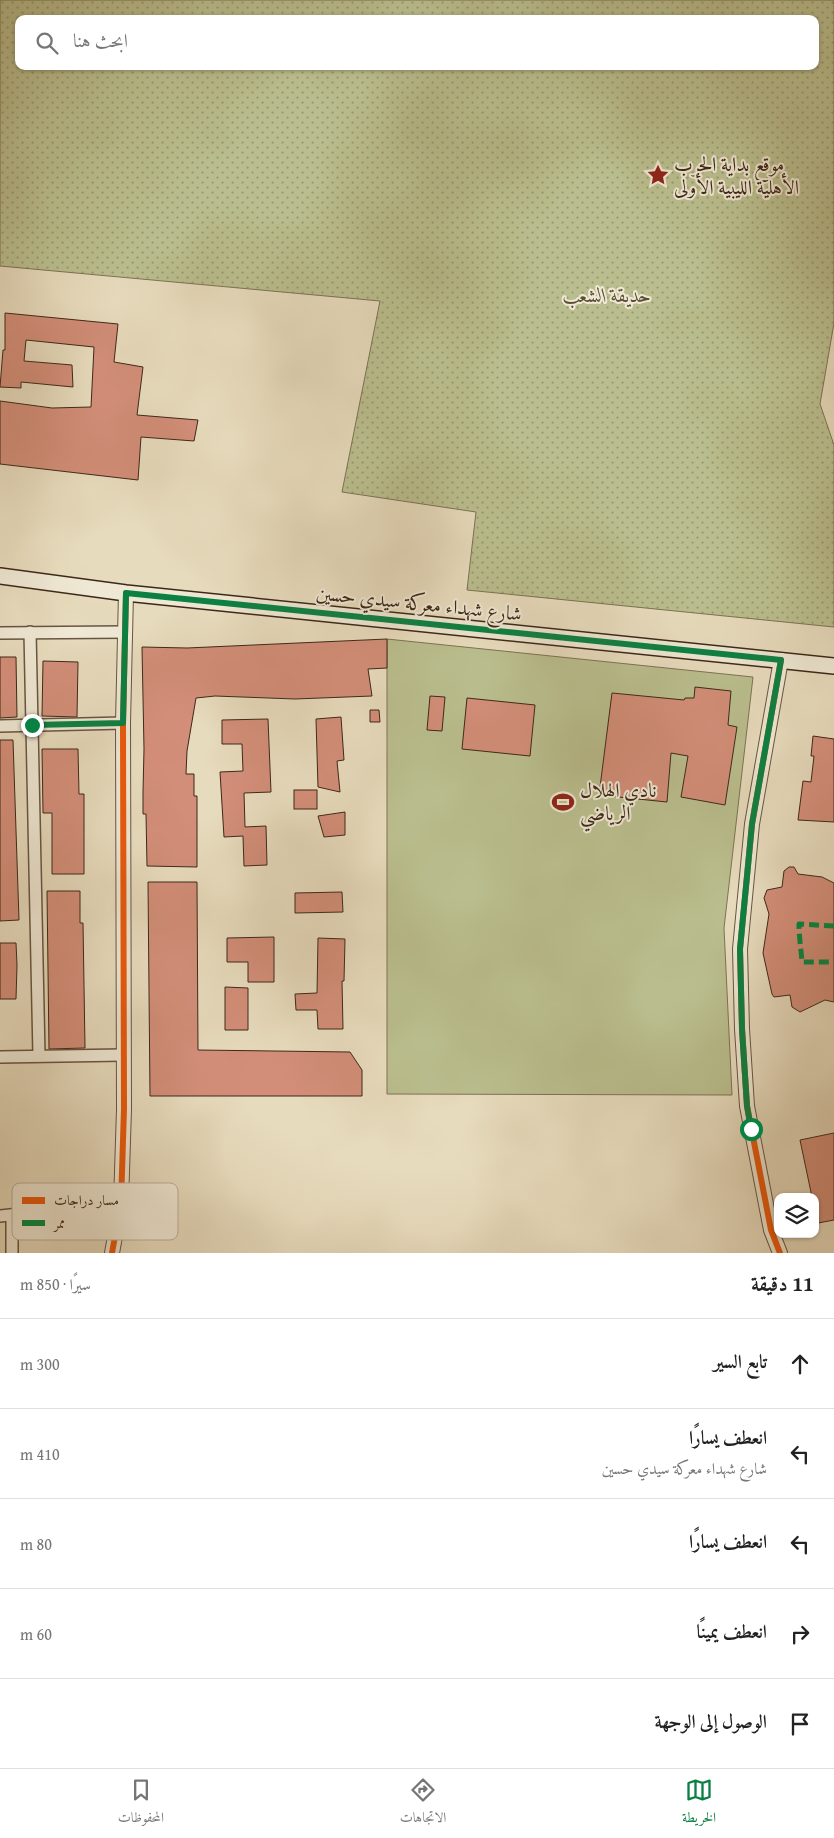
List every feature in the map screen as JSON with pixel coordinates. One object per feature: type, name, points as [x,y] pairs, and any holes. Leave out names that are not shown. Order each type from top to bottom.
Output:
[{"type":"main road","name":"شارع شهداء معركة سيدي حسين","points":[[0,576],[126,593],[834,666]]},
{"type":"street","points":[[122,1183],[124,1109],[123,723],[126,593]]},
{"type":"street","points":[[0,632],[126,632]]},
{"type":"street","points":[[30,632],[39,1056]]},
{"type":"street","points":[[780,1253],[771,1230],[747,1106],[742,1029],[740,949],[752,824],[781,660]]},
{"type":"street","points":[[0,726],[123,723]]},
{"type":"street","points":[[0,1057],[123,1055]]},
{"type":"street","points":[[0,1216],[12,1215],[12,1253]]},
{"type":"street","points":[[112,1253],[114,1240]]},
{"type":"green space","name":"حديقة الشعب","points":[[0,0],[834,0],[834,323],[820,404],[834,445],[834,627],[467,590],[476,512],[342,492],[380,301],[0,266]]},
{"type":"green space","name":"نادي الهلال الرياضي","points":[[387,639],[753,677],[724,928],[732,1095],[387,1094]]},
{"type":"building","points":[[5,313],[118,324],[114,362],[143,367],[137,415],[198,420],[194,441],[141,437],[138,480],[0,464],[0,401],[52,408],[91,407],[94,347],[26,340],[24,361],[72,365],[73,387],[21,382],[21,388],[0,387],[3,350],[5,350]]},
{"type":"building","points":[[387,639],[387,668],[368,669],[372,696],[295,699],[215,696],[196,698],[187,751],[186,774],[194,774],[194,796],[197,796],[197,867],[147,866],[146,814],[143,814],[142,647],[187,648]]},
{"type":"building","points":[[0,657],[16,657],[17,717],[0,718]]},
{"type":"building","points":[[43,661],[78,662],[77,717],[42,716]]},
{"type":"building","points":[[695,687],[731,691],[728,725],[737,727],[725,805],[681,797],[688,756],[671,753],[667,802],[599,795],[612,693],[684,700],[685,698],[694,698]]},
{"type":"building","points":[[430,696],[445,697],[442,731],[427,730]]},
{"type":"building","points":[[467,698],[535,705],[530,756],[462,749]]},
{"type":"building","points":[[370,710],[379,710],[380,722],[370,722]]},
{"type":"building","points":[[341,717],[344,760],[337,761],[340,792],[318,787],[316,719]]},
{"type":"building","points":[[268,719],[271,792],[244,793],[245,827],[266,826],[267,865],[244,866],[243,836],[224,837],[220,772],[243,771],[242,744],[222,744],[222,720]]},
{"type":"building","points":[[813,736],[834,739],[834,822],[798,820],[803,781],[811,782],[814,756],[811,756]]},
{"type":"building","points":[[0,740],[13,740],[19,920],[0,921]]},
{"type":"building","points":[[42,749],[78,749],[79,794],[84,794],[84,874],[52,874],[52,813],[43,813]]},
{"type":"building","points":[[294,790],[317,790],[317,809],[294,809]]},
{"type":"building","points":[[345,812],[345,835],[324,837],[318,816]]},
{"type":"building","points":[[789,867],[794,867],[798,874],[822,877],[834,883],[834,1002],[825,1000],[800,1012],[792,1007],[790,995],[774,997],[772,994],[763,953],[769,914],[764,898],[767,890],[782,887],[784,871]]},
{"type":"building","points":[[148,882],[197,882],[198,1050],[350,1052],[362,1070],[362,1096],[150,1096]]},
{"type":"building","points":[[47,891],[80,891],[80,923],[83,923],[85,1048],[49,1049]]},
{"type":"building","points":[[342,892],[343,912],[295,913],[295,893]]},
{"type":"building","points":[[274,937],[274,982],[248,982],[248,962],[227,962],[227,938]]},
{"type":"building","points":[[318,938],[345,939],[344,981],[342,981],[343,1029],[318,1029],[317,1010],[296,1010],[295,994],[317,993]]},
{"type":"building","points":[[0,943],[16,943],[16,999],[0,999]]},
{"type":"building","points":[[225,987],[248,988],[248,1030],[225,1030]]},
{"type":"building","points":[[834,1133],[834,1220],[819,1223],[819,1193],[811,1193],[800,1140]]},
{"type":"marked path","points":[[834,926],[799,924],[802,962],[834,962]]},
{"type":"cycle path","points":[[122,1183],[124,1109],[123,723],[126,593]]},
{"type":"cycle path","points":[[780,1253],[771,1230],[747,1106],[742,1029],[740,949],[752,824],[781,660]]},
{"type":"cycle path","points":[[112,1253],[114,1240]]},
{"type":"place","name":"موقع بداية الحرب الأهلية الليبية الأولى","points":[[658,175]]},
{"type":"place","name":"نادي الهلال الرياضي","points":[[563,802]]},
{"type":"route","points":[[32,725],[123,723],[126,593],[781,660],[752,824],[740,949],[742,1029],[747,1106],[751,1129]]}]
